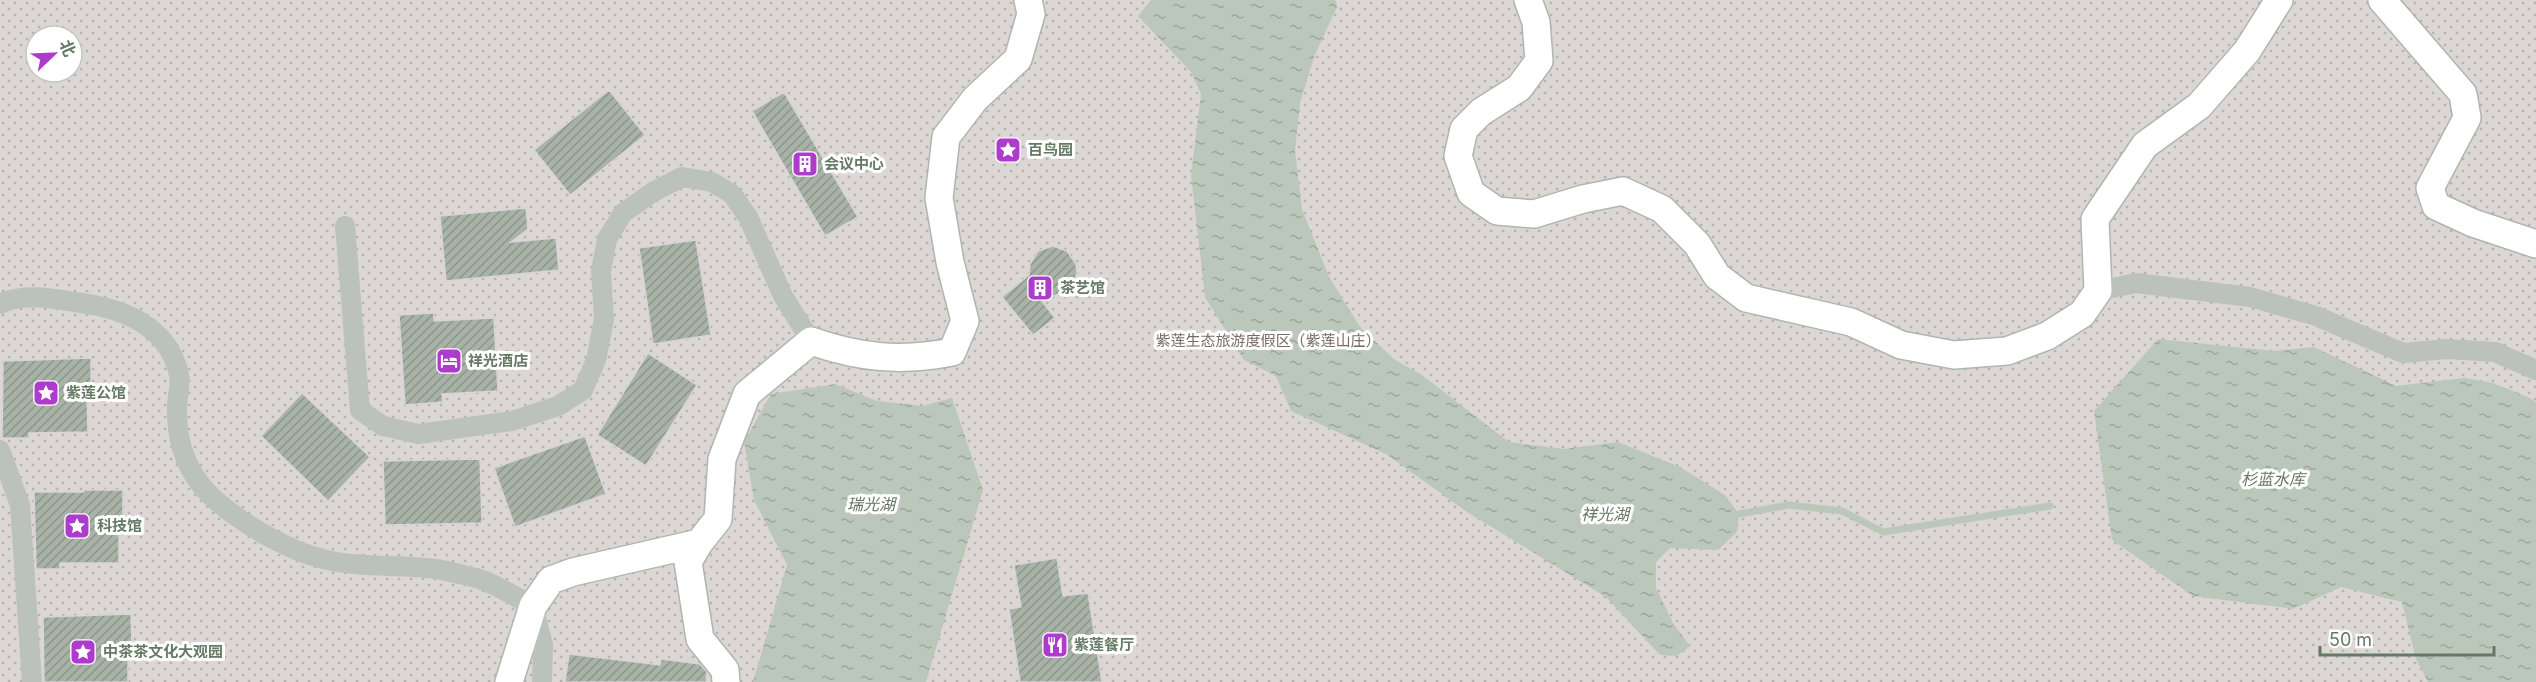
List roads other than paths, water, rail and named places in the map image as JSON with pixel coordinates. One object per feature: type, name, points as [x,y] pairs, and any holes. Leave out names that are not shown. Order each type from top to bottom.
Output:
[{"type":"street","points":[[345,226],[360,410],[383,426],[418,434],[513,421],[558,406],[583,390],[597,360],[604,319],[601,271],[607,239],[623,213],[653,192],[682,177],[712,182],[732,194],[748,216],[783,296],[811,340],[836,350],[885,359],[926,357],[952,352],[965,321],[950,262],[939,198],[946,137],[975,99],[1018,59],[1031,14],[1028,0]]},
{"type":"street","points":[[1528,0],[1536,22],[1539,61],[1519,88],[1480,112],[1464,129],[1458,156],[1471,193],[1497,211],[1534,214],[1583,199],[1623,191],[1662,209],[1697,243],[1717,276],[1746,298],[1851,322],[1901,345],[1954,355],[2007,351],[2047,336],[2082,314],[2098,291],[2095,219],[2145,145],[2199,106],[2247,51],[2279,0]]},
{"type":"street","points":[[2382,0],[2463,94],[2467,118],[2430,188],[2436,206],[2473,223],[2536,244]]},
{"type":"street","points":[[2098,291],[2136,283],[2250,297],[2316,316],[2403,353],[2447,349],[2495,352],[2536,370]]},
{"type":"street","points":[[0,304],[40,297],[90,304],[126,313],[155,331],[171,350],[179,377],[177,408],[180,444],[190,470],[212,497],[246,523],[287,545],[330,561],[370,566],[435,569],[479,579],[533,606],[543,645],[542,682]]},
{"type":"street","points":[[726,682],[725,670],[700,639],[688,562],[699,543],[718,519],[722,459],[747,394],[811,340]]},
{"type":"street","points":[[0,450],[20,505],[32,682]]},
{"type":"street","points":[[509,682],[533,606],[551,580],[573,572],[699,543]]},
{"type":"water","name":"祥光湖","points":[[1151,0],[1335,0],[1337,7],[1314,57],[1300,103],[1295,151],[1302,209],[1329,277],[1360,327],[1395,360],[1422,375],[1509,442],[1563,449],[1618,442],[1680,467],[1725,495],[1739,514],[1737,532],[1718,550],[1670,548],[1656,562],[1656,588],[1673,623],[1690,646],[1677,656],[1660,655],[1606,597],[1467,512],[1386,454],[1291,411],[1276,376],[1244,360],[1205,297],[1191,175],[1201,94],[1191,72],[1138,16]]},
{"type":"water","name":"杉蓝水库","points":[[2158,339],[2274,351],[2314,347],[2396,386],[2465,378],[2493,383],[2536,402],[2536,682],[2428,682],[2416,659],[2402,602],[2341,587],[2293,609],[2193,596],[2112,540],[2094,411]]},
{"type":"water","name":"瑞光湖","points":[[835,384],[877,401],[922,406],[952,398],[983,490],[926,682],[753,682],[787,565],[754,500],[744,442],[771,394]]},
{"type":"waterway","points":[[1739,514],[1789,505],[1842,511],[1883,532],[2050,506]]},
{"type":"place","name":"百鸟园","points":[[1008,150]]},
{"type":"place","name":"会议中心","points":[[805,164]]},
{"type":"place","name":"茶艺馆","points":[[1040,288]]},
{"type":"place","name":"祥光酒店","points":[[449,361]]},
{"type":"place","name":"紫莲公馆","points":[[46,393]]},
{"type":"place","name":"科技馆","points":[[77,526]]},
{"type":"place","name":"紫莲餐厅","points":[[1055,645]]},
{"type":"place","name":"中茶茶文化大观园","points":[[83,652]]},
{"type":"park label","name":"紫莲生态旅游度假区（紫莲山庄）","points":[[1268,341]]}]
